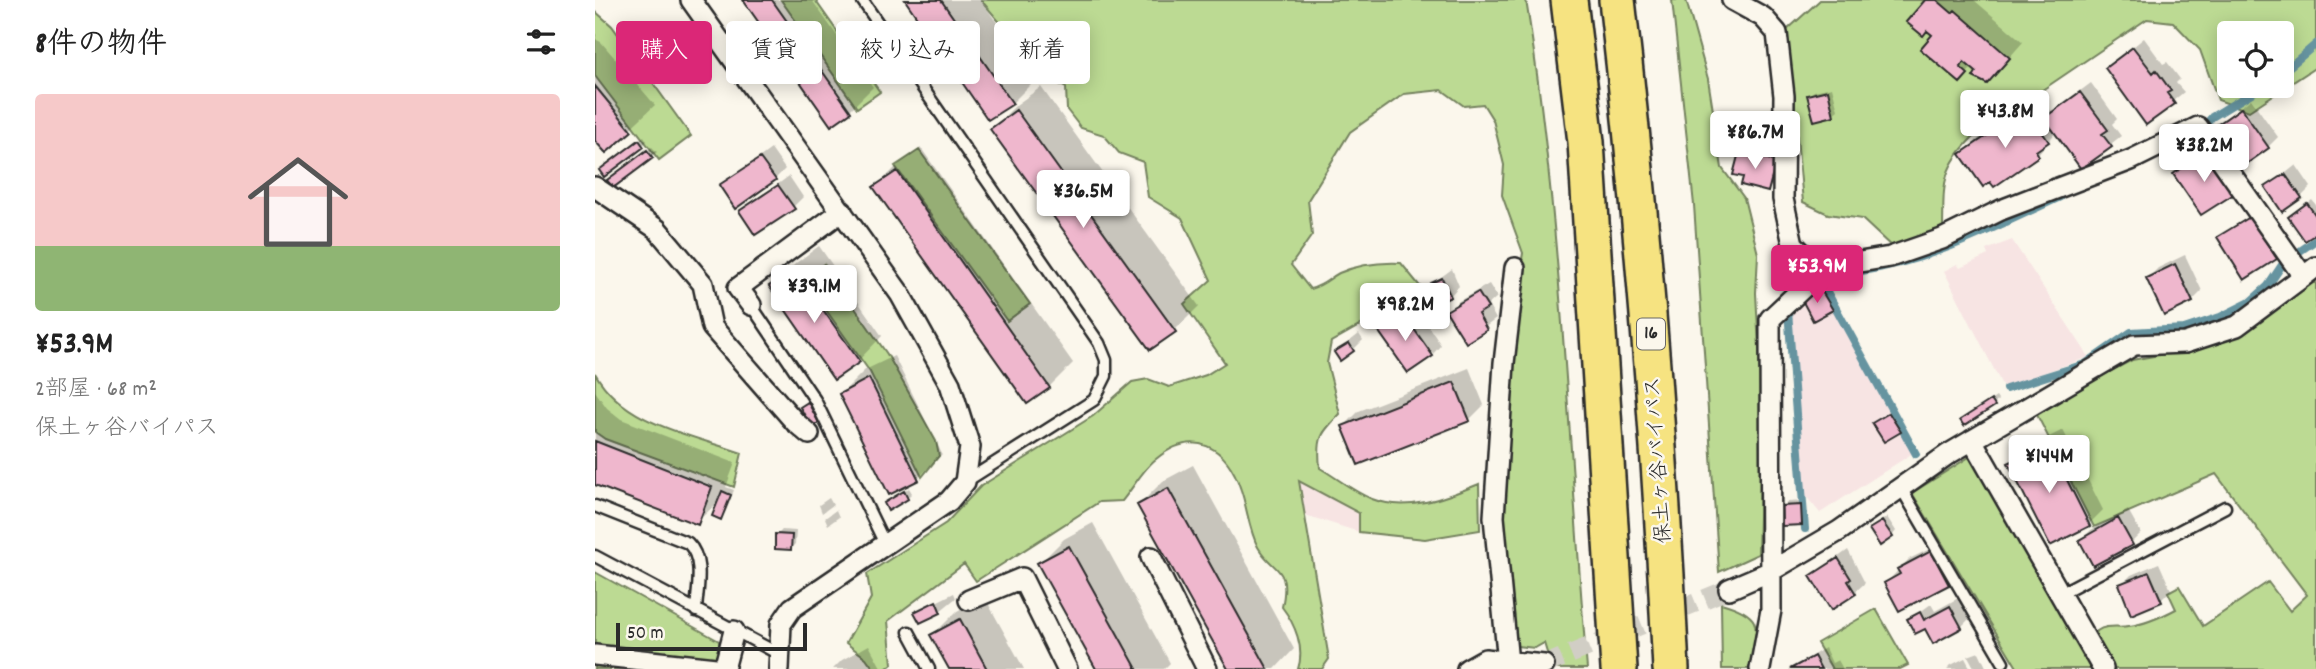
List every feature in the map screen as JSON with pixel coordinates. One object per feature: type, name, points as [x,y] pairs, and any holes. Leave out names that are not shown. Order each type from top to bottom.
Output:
[{"type":"highway","points":[[1569,0],[1587,155],[1619,669]]},
{"type":"highway","name":"保土ヶ谷バイパス","points":[[1617,0],[1633,138],[1660,443],[1671,669]]},
{"type":"street","points":[[691,0],[900,294],[950,384],[970,447],[964,482],[949,501],[792,608],[781,624],[779,662]]},
{"type":"street","points":[[1732,0],[1763,17],[1777,33],[1784,96],[1783,199],[1793,244],[1807,258],[1824,268]]},
{"type":"street","points":[[1729,589],[1771,571],[1839,531],[1972,440],[2134,345],[2185,343],[2237,326],[2309,271],[2198,127],[2131,160],[2001,210],[1942,239],[1890,257],[1824,268],[1770,319],[1771,571],[1771,610],[1760,669]]},
{"type":"street","points":[[595,177],[616,202]]},
{"type":"street","points":[[595,187],[657,229],[702,284],[712,327],[795,422],[809,434]]},
{"type":"street","points":[[751,305],[738,288],[842,211]]},
{"type":"street","points":[[1509,666],[1494,517],[1504,363],[1515,268]]},
{"type":"street","points":[[1972,440],[2103,669]]},
{"type":"street","points":[[1151,557],[1207,669]]},
{"type":"street","points":[[969,600],[1022,578],[1067,669]]},
{"type":"street","points":[[595,655],[725,669],[734,631]]},
{"type":"street","points":[[1467,669],[1485,659],[1509,666],[1544,665]]},
{"type":"lane","points":[[862,0],[1099,344],[1106,360],[1103,387],[1084,409],[964,482]]},
{"type":"lane","points":[[751,305],[815,400],[884,544]]},
{"type":"lane","points":[[1901,488],[2003,662]]},
{"type":"lane","points":[[595,506],[688,543],[696,551],[699,561],[696,611]]},
{"type":"lane","points":[[2059,594],[2225,507]]},
{"type":"lane","points":[[595,556],[734,631],[779,662]]},
{"type":"lane","points":[[909,632],[929,669]]},
{"type":"shaded area","points":[[2012,240],[2089,357],[2003,387],[1944,271],[1957,264],[1960,268],[1988,255],[1986,250]]},
{"type":"shaded area","points":[[1819,284],[1913,453],[1820,513],[1805,495],[1789,311]]},
{"type":"shaded area","points":[[1298,481],[1360,513],[1359,532],[1305,515]]},
{"type":"green space","points":[[781,0],[815,0],[836,30],[836,78],[822,58],[822,21],[796,21]]},
{"type":"green space","points":[[981,0],[1526,0],[1556,250],[1587,669],[1552,669],[1544,643],[1535,648],[1517,646],[1512,639],[1503,506],[1517,290],[1523,253],[1502,195],[1504,165],[1493,120],[1483,104],[1464,106],[1442,90],[1404,94],[1350,132],[1308,200],[1312,235],[1291,265],[1310,289],[1354,267],[1401,263],[1423,290],[1331,342],[1327,363],[1340,414],[1321,437],[1320,468],[1365,496],[1386,503],[1427,502],[1479,484],[1480,530],[1425,539],[1359,532],[1359,513],[1299,481],[1329,659],[1322,669],[1298,669],[1300,653],[1295,629],[1282,607],[1282,576],[1255,541],[1235,475],[1227,462],[1207,446],[1183,445],[1151,463],[1122,501],[1099,502],[976,581],[964,564],[888,621],[892,664],[886,669],[874,669],[866,658],[846,643],[871,598],[867,574],[946,523],[981,486],[1093,416],[1132,382],[1148,379],[1169,387],[1206,375],[1225,363],[1184,304],[1211,280],[1182,218],[1148,197],[1143,162],[1119,153],[1104,135],[1081,128],[1067,110],[1066,88],[1059,84],[1090,84],[1090,21],[999,21]]},
{"type":"green space","points":[[1672,0],[1686,0],[1708,79],[1722,168],[1744,198],[1758,254],[1756,293],[1762,405],[1758,554],[1719,572],[1694,205]]},
{"type":"green space","points":[[1820,0],[2316,0],[2316,67],[2294,81],[2294,21],[2217,21],[2217,97],[2200,50],[2173,22],[2147,19],[1973,137],[1949,169],[1944,189],[1943,228],[1893,248],[1862,219],[1828,214],[1803,202],[1787,30]]},
{"type":"green space","points":[[595,11],[616,32],[616,84],[654,84],[691,136],[659,160],[595,76]]},
{"type":"green space","points":[[840,84],[874,84],[880,92],[857,108]]},
{"type":"green space","points":[[2217,98],[2269,98],[2249,111]]},
{"type":"green space","points":[[919,150],[1030,304],[1007,321],[895,166]]},
{"type":"green space","points":[[824,264],[887,354],[936,441],[939,456],[922,477],[870,372],[804,279]]},
{"type":"green space","points":[[2316,275],[2316,669],[2114,669],[2094,640],[2097,631],[2108,627],[2141,624],[2176,609],[2168,592],[2179,586],[2203,626],[2268,582],[2290,611],[2307,595],[2216,474],[2094,527],[2035,411],[2132,360],[2175,352]]},
{"type":"green space","points":[[595,373],[607,390],[640,416],[680,433],[742,453],[734,487],[605,439],[595,432]]},
{"type":"green space","points":[[1974,454],[2098,669],[2018,669],[1912,493]]},
{"type":"green space","points":[[595,572],[719,641],[719,669],[595,669]]},
{"type":"green space","points":[[1721,603],[1746,613],[1755,625],[1756,634],[1749,669],[1722,669]]},
{"type":"green space","points":[[1876,609],[1908,665],[1900,669],[1832,669],[1817,643]]},
{"type":"building","points":[[743,0],[772,0],[787,21],[758,21]]},
{"type":"building","points":[[905,0],[941,0],[956,21],[920,21]]},
{"type":"building","points":[[1925,0],[1937,0],[1952,13],[1955,10],[2010,58],[1987,84],[1973,77],[1976,72],[1964,62],[1960,67],[1968,74],[1960,83],[1920,49],[1932,35],[1927,31],[1923,36],[1906,22]]},
{"type":"building","points":[[2133,47],[2153,73],[2156,70],[2171,91],[2167,93],[2175,104],[2146,125],[2105,68]]},
{"type":"building","points":[[980,56],[994,77],[994,84],[999,84],[1013,104],[988,120],[963,84],[980,84]]},
{"type":"building","points":[[822,71],[851,112],[831,126],[802,84],[822,84]]},
{"type":"building","points":[[595,86],[632,131],[606,153],[595,141]]},
{"type":"building","points":[[1828,90],[1834,116],[1814,121],[1807,95]]},
{"type":"building","points":[[2080,92],[2108,130],[2102,134],[2112,147],[2081,169],[2044,118]]},
{"type":"building","points":[[2241,108],[2269,148],[2242,167],[2214,127]]},
{"type":"building","points":[[2026,109],[2049,142],[2036,151],[2039,156],[1994,187],[1990,182],[1983,187],[1960,154]]},
{"type":"building","points":[[1016,110],[1176,332],[1150,350],[990,129]]},
{"type":"building","points":[[639,140],[644,147],[604,177],[599,170]]},
{"type":"building","points":[[647,150],[653,158],[613,188],[607,180]]},
{"type":"building","points":[[1739,152],[1776,161],[1768,192],[1741,185],[1743,177],[1733,175]]},
{"type":"building","points":[[2206,152],[2234,194],[2201,215],[2173,174]]},
{"type":"building","points":[[760,158],[776,180],[735,209],[719,185]]},
{"type":"building","points":[[897,171],[1050,388],[1027,404],[873,187]]},
{"type":"building","points":[[2285,174],[2302,198],[2282,212],[2265,187]]},
{"type":"building","points":[[778,185],[795,209],[755,235],[739,211]]},
{"type":"building","points":[[2307,203],[2316,216],[2316,234],[2305,241],[2288,217]]},
{"type":"building","points":[[2250,217],[2277,259],[2244,280],[2217,237]]},
{"type":"building","points":[[2175,264],[2193,302],[2164,316],[2146,278]]},
{"type":"building","points":[[794,269],[860,362],[834,380],[769,286]]},
{"type":"building","points":[[1442,278],[1451,297],[1440,302],[1431,283]]},
{"type":"building","points":[[1821,290],[1833,310],[1813,321],[1802,300]]},
{"type":"building","points":[[1478,292],[1488,308],[1478,314],[1487,330],[1466,343],[1446,311]]},
{"type":"building","points":[[1402,312],[1433,356],[1408,373],[1377,329]]},
{"type":"building","points":[[1349,343],[1354,351],[1340,361],[1334,352]]},
{"type":"building","points":[[869,378],[919,480],[889,495],[839,394]]},
{"type":"building","points":[[1454,382],[1470,421],[1358,465],[1342,426]]},
{"type":"building","points":[[1991,400],[1995,406],[1964,426],[1960,420]]},
{"type":"building","points":[[808,402],[819,423],[811,427],[800,407]]},
{"type":"building","points":[[1889,413],[1901,432],[1884,442],[1872,423]]},
{"type":"building","points":[[595,441],[712,487],[698,525],[595,485]]},
{"type":"building","points":[[2049,444],[2090,526],[2050,546],[2008,463]]},
{"type":"building","points":[[1168,488],[1268,669],[1228,669],[1137,505]]},
{"type":"building","points":[[722,491],[731,495],[721,520],[712,516]]},
{"type":"building","points":[[904,491],[908,499],[888,511],[884,503]]},
{"type":"building","points":[[1801,505],[1802,525],[1782,526],[1781,506]]},
{"type":"building","points":[[2118,518],[2133,545],[2093,566],[2079,540]]},
{"type":"building","points":[[1882,521],[1893,537],[1880,546],[1869,529]]},
{"type":"building","points":[[775,534],[792,535],[791,550],[775,549]]},
{"type":"building","points":[[1069,546],[1137,669],[1096,669],[1037,563]]},
{"type":"building","points":[[1931,551],[1949,585],[1899,611],[1884,583],[1900,574],[1897,569]]},
{"type":"building","points":[[1838,558],[1851,579],[1848,581],[1856,594],[1831,610],[1810,576]]},
{"type":"building","points":[[2149,572],[2162,602],[2131,615],[2119,584]]},
{"type":"building","points":[[936,601],[941,613],[920,623],[914,612]]},
{"type":"building","points":[[1950,606],[1962,628],[1933,644],[1925,629],[1915,634],[1907,619],[1920,612],[1924,620]]},
{"type":"building","points":[[960,619],[987,669],[949,669],[930,635]]},
{"type":"building","points":[[1814,656],[1821,669],[1790,669]]},
{"type":"waterway","points":[[2294,63],[2316,44]]},
{"type":"waterway","points":[[2200,131],[2212,117],[2243,98]]},
{"type":"waterway","points":[[1856,272],[1935,252],[2060,197]]},
{"type":"waterway","points":[[2006,389],[2085,364],[2131,332],[2184,329],[2220,317],[2250,302],[2268,286],[2284,262],[2316,240]]},
{"type":"waterway","points":[[1821,281],[1916,454]]},
{"type":"waterway","points":[[1792,307],[1788,311],[1805,529]]},
{"type":"tunnel","points":[[1544,665],[1729,589]]}]
